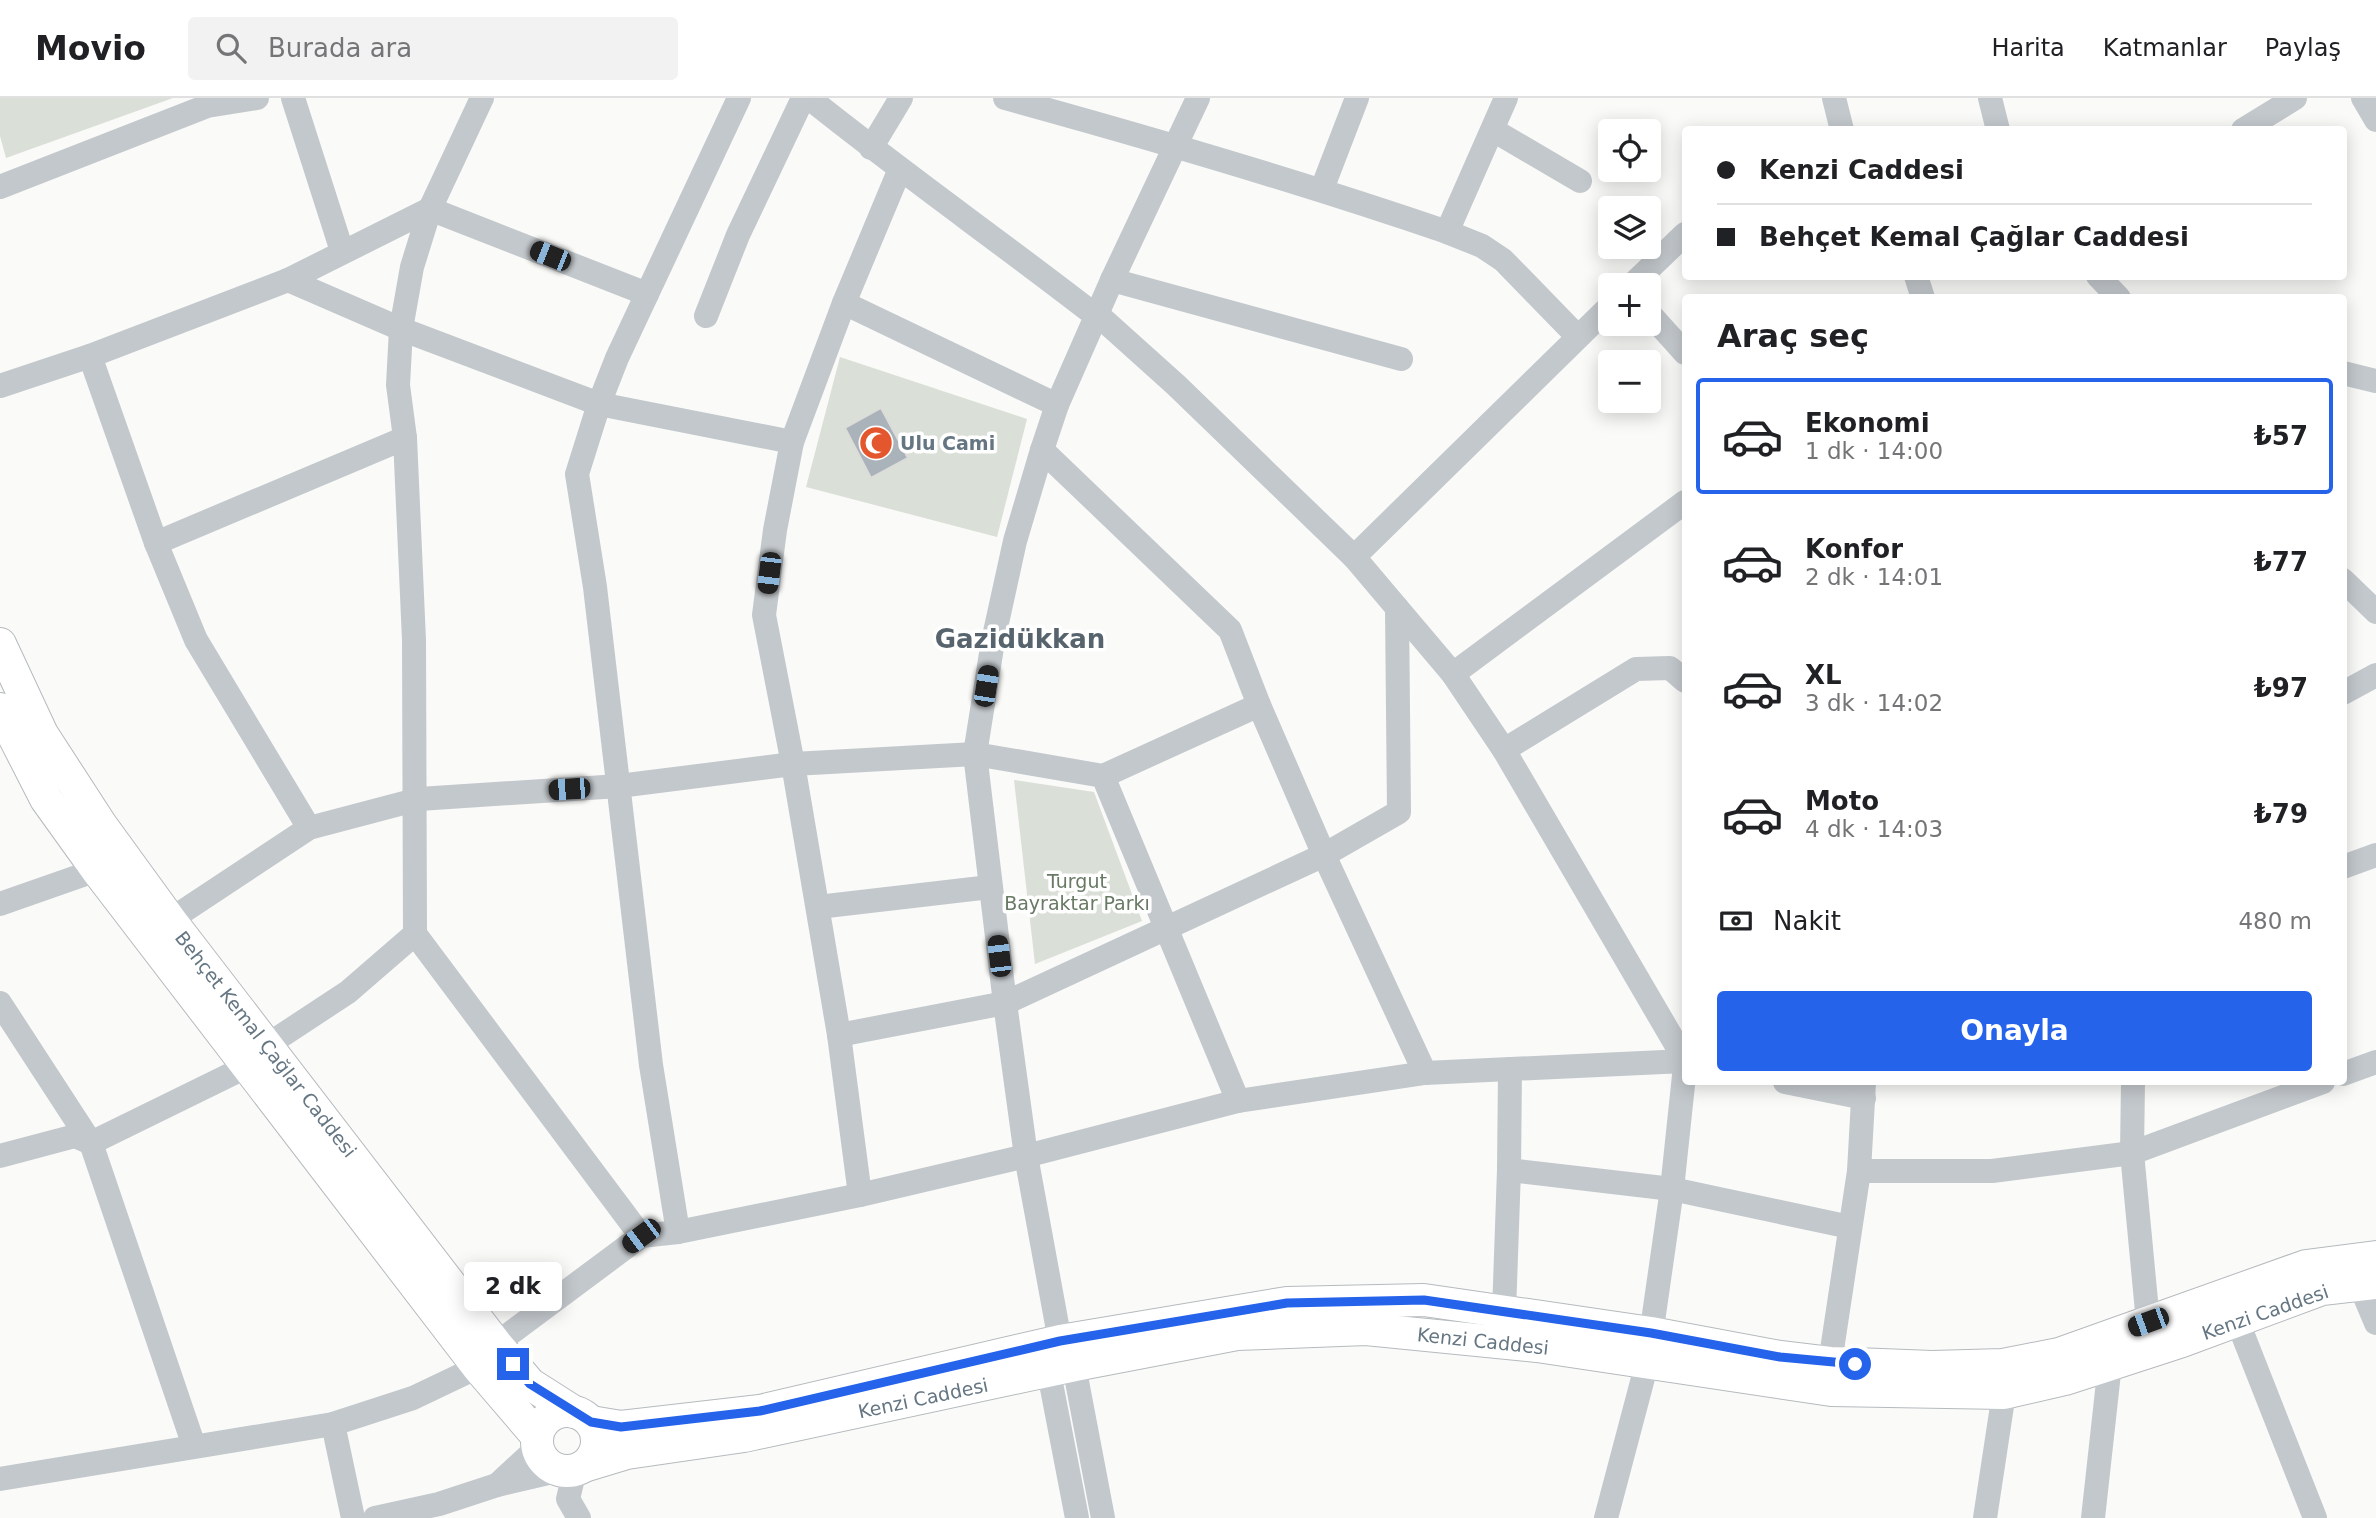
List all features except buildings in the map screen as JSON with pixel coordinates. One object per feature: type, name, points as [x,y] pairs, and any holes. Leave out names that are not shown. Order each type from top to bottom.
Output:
[{"type":"main road","name":"Behçet Kemal Çağlar Caddesi","points":[[0,644],[42,734],[101,825],[170,920],[257,1056]]},
{"type":"main road","name":"Behçet Kemal Çağlar Caddesi","points":[[0,709],[46,799],[97,870],[257,1056],[487,1356],[537,1442]]},
{"type":"main road","name":"Kenzi Caddesi","points":[[573,1469],[627,1453],[744,1436],[1059,1352],[1237,1334],[1366,1329],[1537,1346],[1649,1348],[1830,1363],[1932,1367],[2003,1365],[2059,1353],[2306,1266],[2376,1257]]},
{"type":"main road","name":"Kenzi Caddesi","points":[[582,1417],[621,1427],[760,1411],[1059,1352],[1287,1303],[1424,1300],[1504,1312],[1831,1390],[2004,1393],[2065,1379],[2322,1289],[2368,1284]]},
{"type":"main road","name":"Behçet Kemal Çağlar Caddesi","points":[[487,1356],[582,1417]]},
{"type":"main road","points":[[554,1414],[582,1417],[596,1430],[596,1450],[592,1459],[573,1469],[547,1464],[537,1442],[540,1427],[554,1414]]},
{"type":"street","points":[[0,187],[206,102],[257,98]]},
{"type":"street","points":[[293,98],[342,251]]},
{"type":"street","points":[[482,98],[430,209],[412,267],[401,329],[398,385],[405,438],[414,640],[415,934],[641,1236]]},
{"type":"street","points":[[678,1232],[651,1065],[595,587],[577,474],[617,358],[740,98]]},
{"type":"street","points":[[706,316],[738,235],[803,98]]},
{"type":"street","points":[[809,98],[871,148],[1097,314],[1176,385],[1354,557],[1453,674],[1504,750],[1682,1057]]},
{"type":"street","points":[[871,148],[901,98]]},
{"type":"street","points":[[1005,98],[1322,189],[1482,246],[1503,260],[1578,337]]},
{"type":"street","points":[[1077,1518],[1059,1352],[1004,1003],[975,754],[993,641],[1015,541],[1057,404],[1198,98]]},
{"type":"street","points":[[1322,189],[1357,98]]},
{"type":"street","points":[[1447,232],[1506,98]]},
{"type":"street","points":[[1834,98],[1841,126]]},
{"type":"street","points":[[1990,98],[1997,126]]},
{"type":"street","points":[[2250,126],[2295,98]]},
{"type":"street","points":[[2363,98],[2376,120]]},
{"type":"street","points":[[1493,130],[1580,181]]},
{"type":"street","points":[[860,1195],[839,1035],[818,907],[764,615],[775,530],[792,442],[844,303],[900,169]]},
{"type":"street","points":[[0,386],[90,356],[288,280],[430,209],[647,294]]},
{"type":"street","points":[[1644,273],[1682,237]]},
{"type":"street","points":[[288,280],[401,329],[599,404],[792,442]]},
{"type":"street","points":[[1112,280],[1401,359]]},
{"type":"street","points":[[844,303],[1057,404]]},
{"type":"street","points":[[1354,557],[1598,318]]},
{"type":"street","points":[[1661,326],[1682,350]]},
{"type":"street","points":[[90,356],[156,543],[196,639],[309,828]]},
{"type":"street","points":[[2347,374],[2376,381]]},
{"type":"street","points":[[156,543],[405,438]]},
{"type":"street","points":[[1042,450],[1230,630],[1259,705],[1324,855],[1425,1073]]},
{"type":"street","points":[[1453,674],[1682,504]]},
{"type":"street","points":[[2347,584],[2376,612]]},
{"type":"street","points":[[839,1035],[1004,1003],[1324,855],[1399,812],[1397,608]]},
{"type":"street","points":[[1504,750],[1636,669],[1670,668],[1682,678]]},
{"type":"street","points":[[2347,691],[2376,675]]},
{"type":"street","points":[[170,920],[309,828],[415,800],[619,786],[793,764],[975,754],[1103,776],[1259,705]]},
{"type":"street","points":[[1103,776],[1238,1101]]},
{"type":"street","points":[[2347,866],[2376,855]]},
{"type":"street","points":[[0,904],[97,870]]},
{"type":"street","points":[[818,907],[990,887]]},
{"type":"street","points":[[90,1143],[257,1056],[348,992],[415,934]]},
{"type":"street","points":[[0,1003],[90,1143],[194,1446]]},
{"type":"street","points":[[0,1479],[333,1424],[414,1398],[487,1356],[641,1236],[678,1232],[860,1195],[1026,1156],[1238,1101],[1425,1073],[1682,1062]]},
{"type":"street","points":[[2347,1073],[2376,1062]]},
{"type":"street","points":[[1504,1312],[1510,1069]]},
{"type":"street","points":[[1606,1518],[1649,1348],[1672,1189],[1683,1085]]},
{"type":"street","points":[[1815,1085],[1864,1090],[1859,1171],[1830,1363]]},
{"type":"street","points":[[2133,1085],[2132,1153],[2148,1322]]},
{"type":"street","points":[[1859,1171],[1992,1171],[2132,1153],[2315,1085]]},
{"type":"street","points":[[0,1156],[75,1136],[90,1143]]},
{"type":"street","points":[[1509,1170],[1672,1189],[1850,1227]]},
{"type":"street","points":[[2368,1284],[2376,1323]]},
{"type":"street","points":[[2237,1320],[2315,1518]]},
{"type":"street","points":[[1059,1352],[1103,1518]]},
{"type":"street","points":[[2094,1518],[2110,1364]]},
{"type":"street","points":[[1985,1518],[2004,1393]]},
{"type":"street","points":[[333,1424],[353,1518]]},
{"type":"street","points":[[497,1485],[537,1442]]},
{"type":"street","points":[[375,1518],[439,1504],[497,1485],[573,1469],[568,1499],[579,1518]]},
{"type":"green space","points":[[0,98],[173,98],[6,158],[0,136]]},
{"type":"green space","points":[[840,357],[1027,419],[997,537],[806,487]]},
{"type":"green space","name":"Turgut Bayraktar Parkı","points":[[1014,780],[1094,792],[1142,921],[1035,964]]},
{"type":"place","name":"Ulu Cami","points":[[876,443]]},
{"type":"district","name":"Gazidükkan","points":[[1020,639]]},
{"type":"route","points":[[513,1364],[530,1384],[591,1422],[621,1427],[651,1425],[760,1411],[1060,1341],[1287,1303],[1424,1300],[1651,1333],[1780,1357],[1855,1364]]}]
